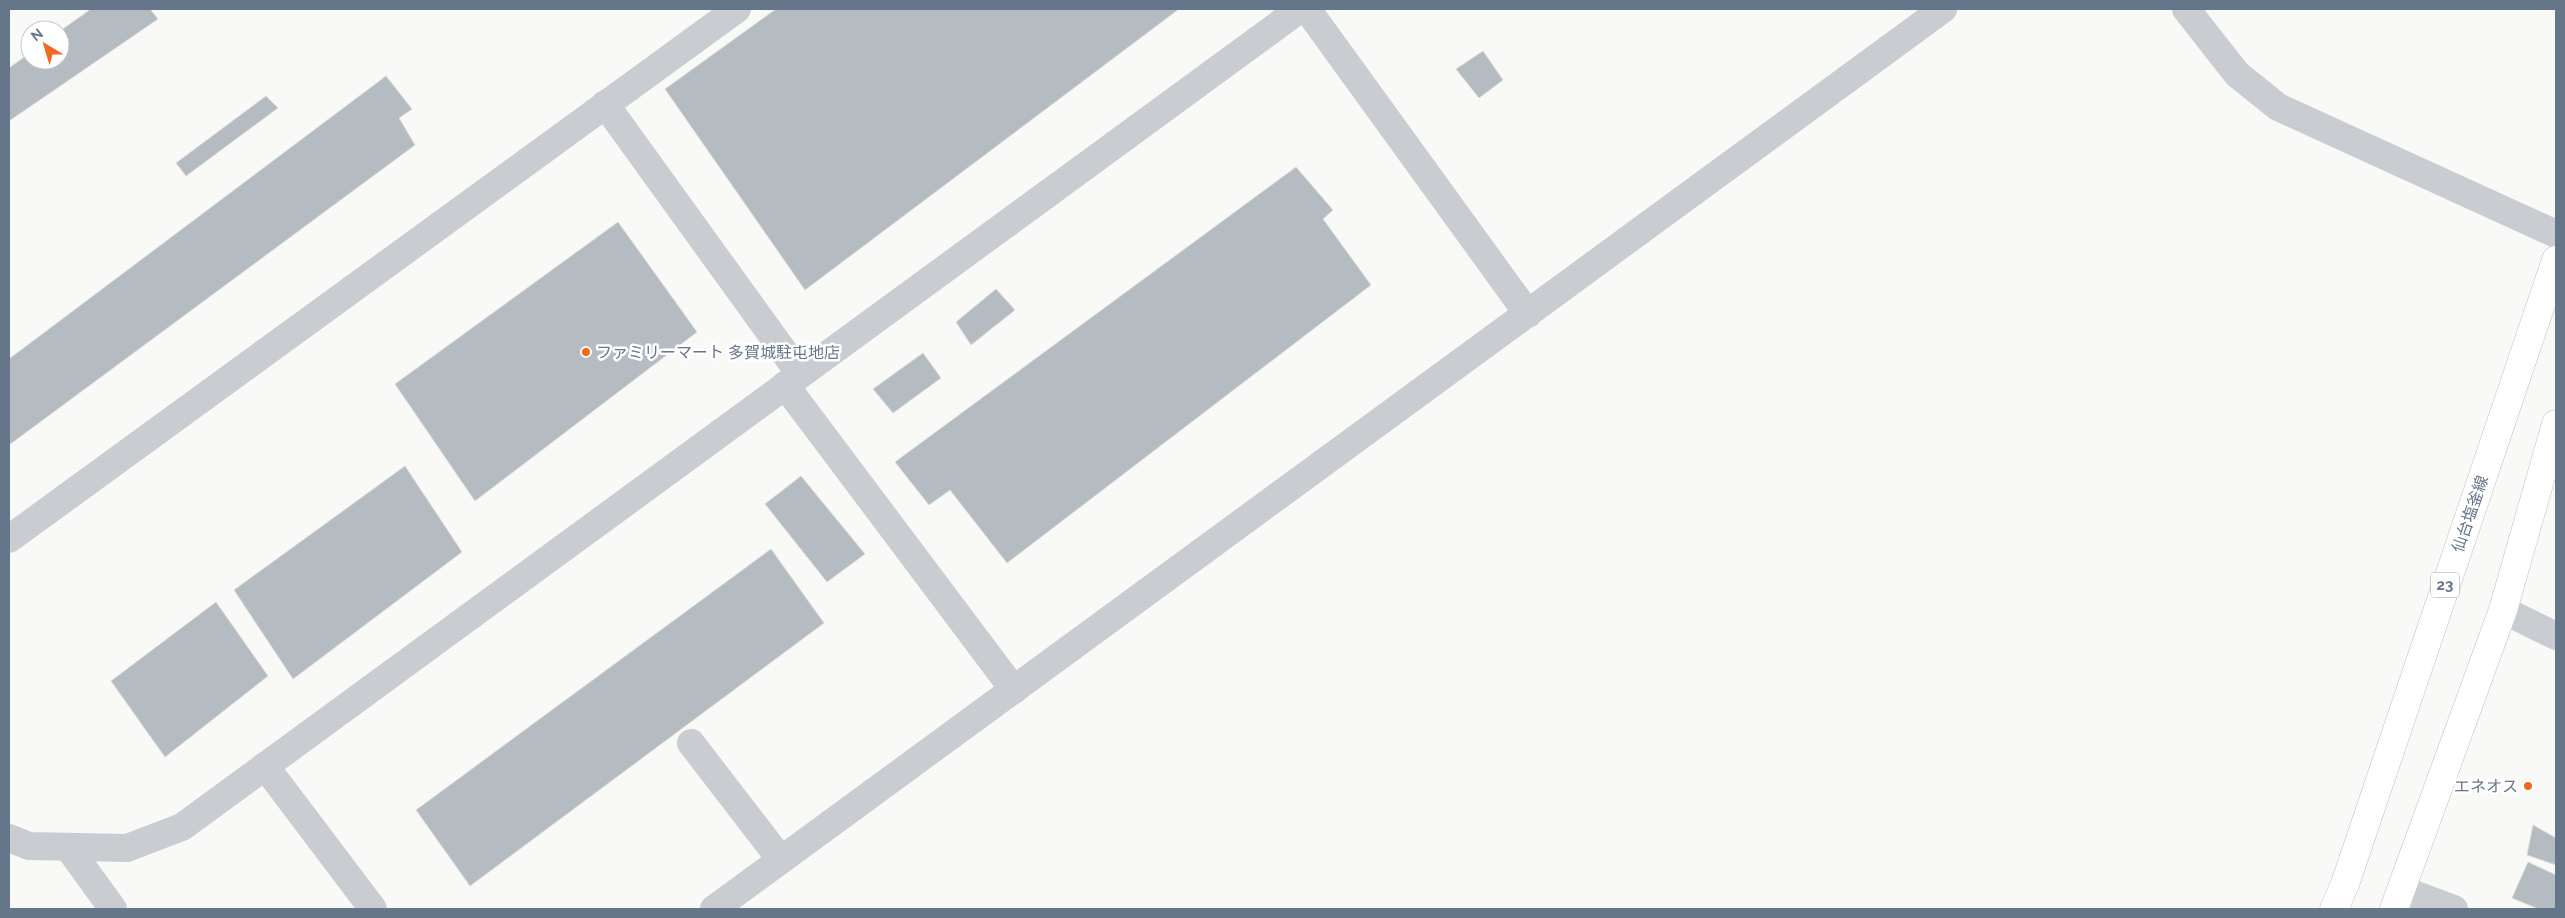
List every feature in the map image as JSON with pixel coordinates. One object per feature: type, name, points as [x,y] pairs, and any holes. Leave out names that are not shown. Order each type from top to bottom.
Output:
[{"type":"main road","name":"仙台塩釜線","points":[[2334,909],[2345,884],[2402,720],[2450,570],[2556,260]]},
{"type":"main road","points":[[2398,900],[2503,610],[2556,424]]},
{"type":"street","points":[[9,539],[737,9]]},
{"type":"street","points":[[9,838],[29,846],[127,848],[182,827],[1300,9]]},
{"type":"street","points":[[1307,9],[1528,314]]},
{"type":"street","points":[[714,909],[1943,9]]},
{"type":"street","points":[[2186,9],[2237,74],[2278,107],[2556,234]]},
{"type":"street","points":[[605,104],[793,380],[1014,690]]},
{"type":"street","points":[[2503,610],[2556,636]]},
{"type":"street","points":[[691,743],[781,860]]},
{"type":"street","points":[[265,766],[373,909]]},
{"type":"street","points":[[68,847],[113,909]]},
{"type":"street","points":[[2398,900],[2454,909]]},
{"type":"building","points":[[91,9],[150,9],[158,19],[9,121],[9,68],[20,60],[20,70],[70,70],[70,24]]},
{"type":"building","points":[[776,9],[1179,9],[805,290],[665,89]]},
{"type":"building","points":[[1483,51],[1503,80],[1479,98],[1456,69]]},
{"type":"building","points":[[386,76],[412,109],[399,118],[415,145],[9,445],[9,359]]},
{"type":"building","points":[[266,96],[278,108],[186,176],[176,163]]},
{"type":"building","points":[[1296,167],[1333,210],[1323,219],[1371,285],[1007,563],[950,490],[929,505],[895,462]]},
{"type":"building","points":[[618,222],[697,332],[475,501],[395,384]]},
{"type":"building","points":[[996,289],[1015,310],[971,345],[956,322]]},
{"type":"building","points":[[923,353],[941,378],[893,413],[873,389]]},
{"type":"building","points":[[405,466],[462,552],[293,679],[234,590]]},
{"type":"building","points":[[801,476],[865,554],[827,582],[765,504]]},
{"type":"building","points":[[771,549],[824,623],[470,886],[416,810]]},
{"type":"building","points":[[216,602],[268,676],[165,757],[111,681]]},
{"type":"building","points":[[2533,825],[2556,838],[2556,865],[2527,855]]},
{"type":"building","points":[[2528,862],[2556,875],[2556,909],[2539,909],[2512,898]]},
{"type":"place","name":"ファミリーマート 多賀城駐屯地店","points":[[586,352]]},
{"type":"place","name":"エネオス","points":[[2528,786]]}]
